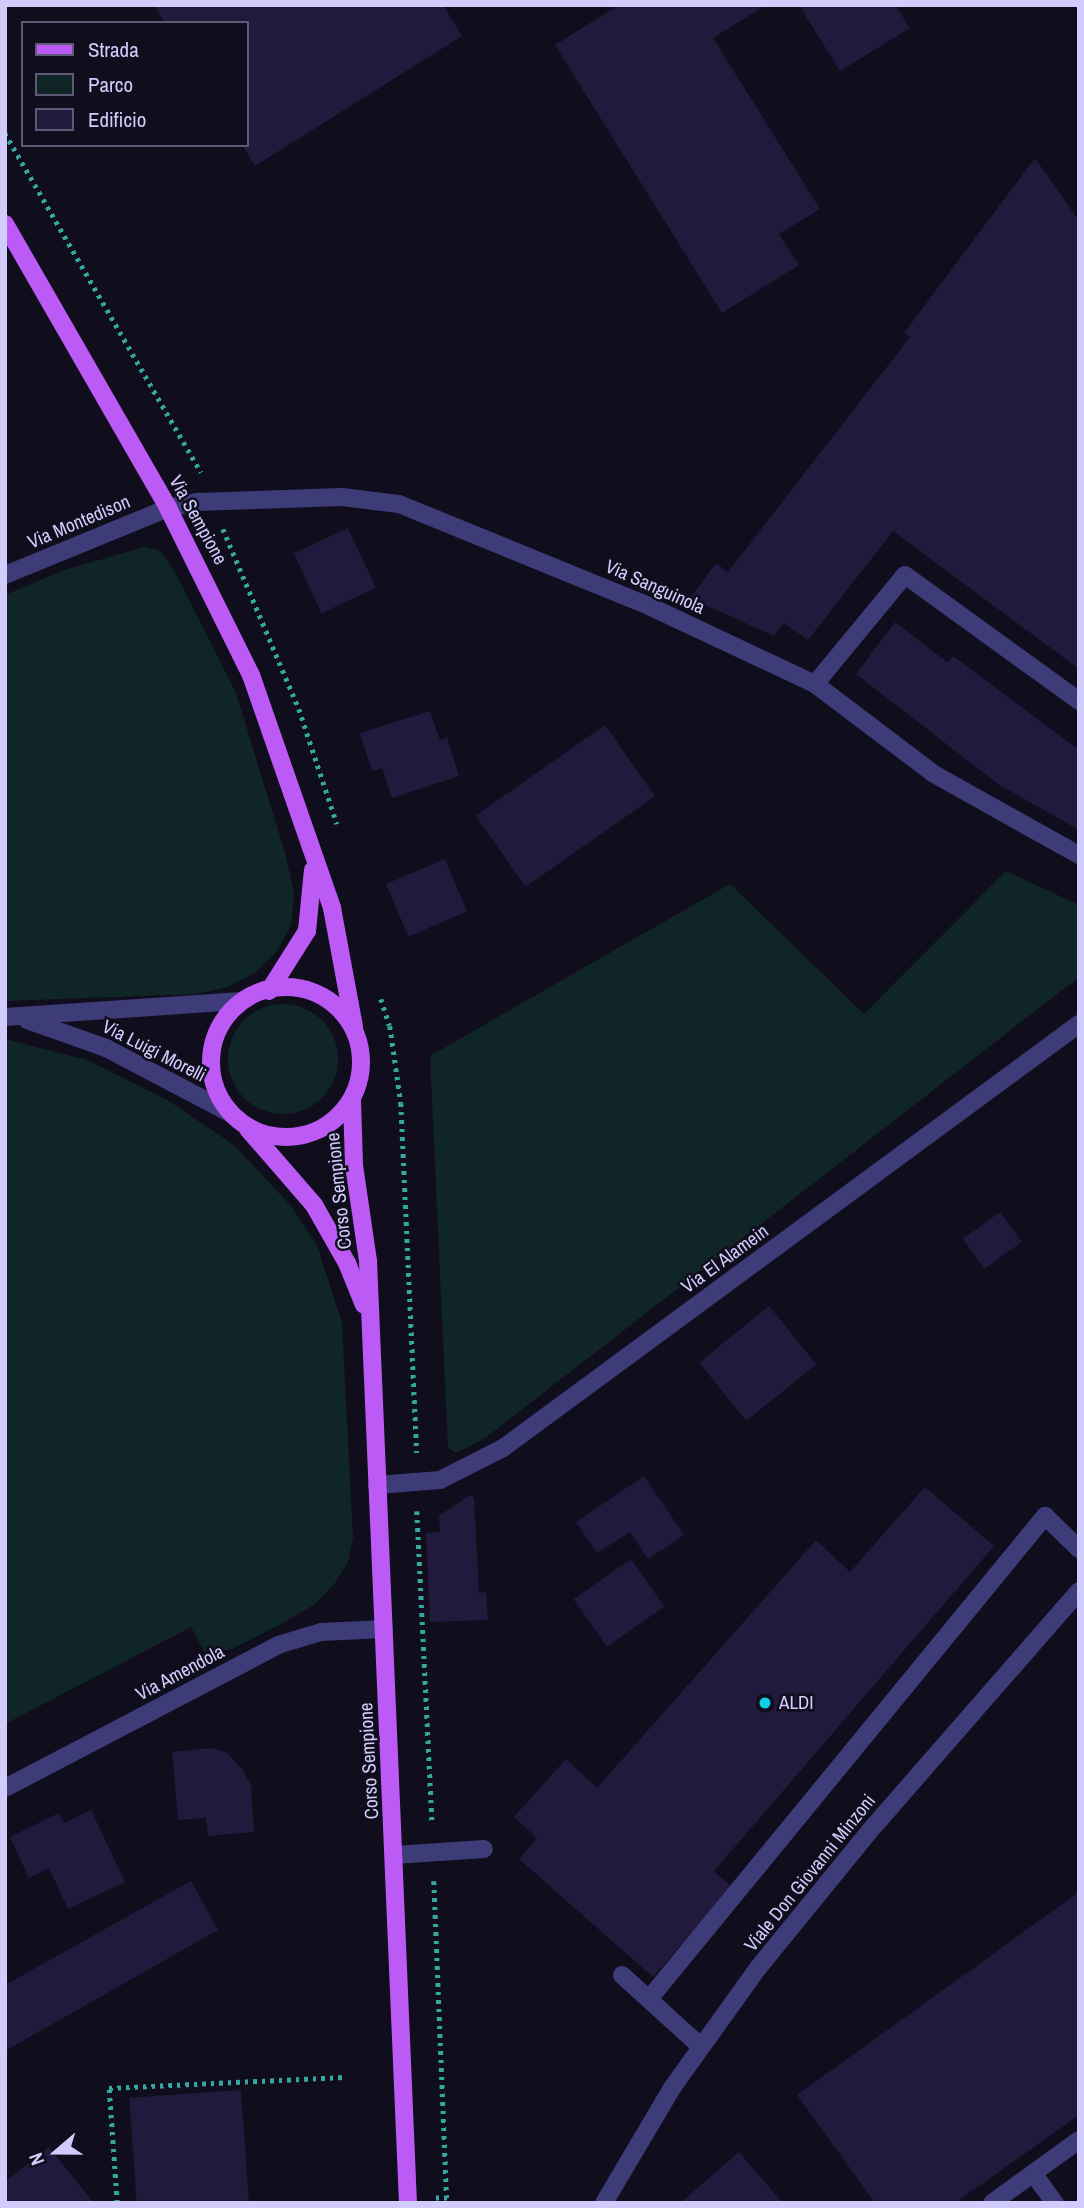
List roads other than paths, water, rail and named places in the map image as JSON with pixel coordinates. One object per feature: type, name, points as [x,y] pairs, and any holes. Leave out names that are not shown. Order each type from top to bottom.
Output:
[{"type":"main road","name":"Via Sempione","points":[[5,224],[168,508],[251,675],[341,942],[354,1027]]},
{"type":"main road","name":"Via Sempione","points":[[269,991],[307,931],[313,856]]},
{"type":"main road","points":[[269,991],[316,994],[336,1005],[354,1027],[362,1069],[352,1101],[333,1119],[297,1133],[272,1135],[246,1127],[230,1113],[216,1091],[211,1059],[220,1026],[241,1001],[269,991]]},
{"type":"main road","name":"Corso Sempione","points":[[352,1101],[354,1165],[368,1261],[408,2203]]},
{"type":"main road","name":"Corso Sempione","points":[[246,1127],[314,1205],[347,1263],[370,1318]]},
{"type":"street","name":"Via Sanguinola","points":[[168,508],[213,500],[342,497],[399,504],[649,606],[815,684],[934,774],[1079,855]]},
{"type":"street","name":"Via Montedison","points":[[5,575],[168,508]]},
{"type":"street","points":[[815,684],[905,575],[1079,701]]},
{"type":"street","name":"Via Luigi Morelli","points":[[11,1017],[241,1001]]},
{"type":"street","name":"Via Luigi Morelli","points":[[11,1017],[106,1048],[230,1113]]},
{"type":"street","name":"Via El Alamein","points":[[377,1485],[440,1480],[486,1459],[1079,1024]]},
{"type":"street","points":[[649,1999],[1045,1516],[1079,1549]]},
{"type":"street","name":"Viale Don Giovanni Minzoni","points":[[604,2203],[699,2046],[858,1846],[1079,1591]]},
{"type":"street","name":"Via Amendola","points":[[5,1788],[278,1645],[321,1632],[384,1629]]},
{"type":"street","points":[[394,1855],[484,1849]]},
{"type":"street","points":[[622,1975],[699,2046]]},
{"type":"street","points":[[992,2203],[1079,2140]]},
{"type":"street","points":[[1033,2173],[1055,2203]]},
{"type":"place","name":"ALDI","points":[[765,1703]]}]
